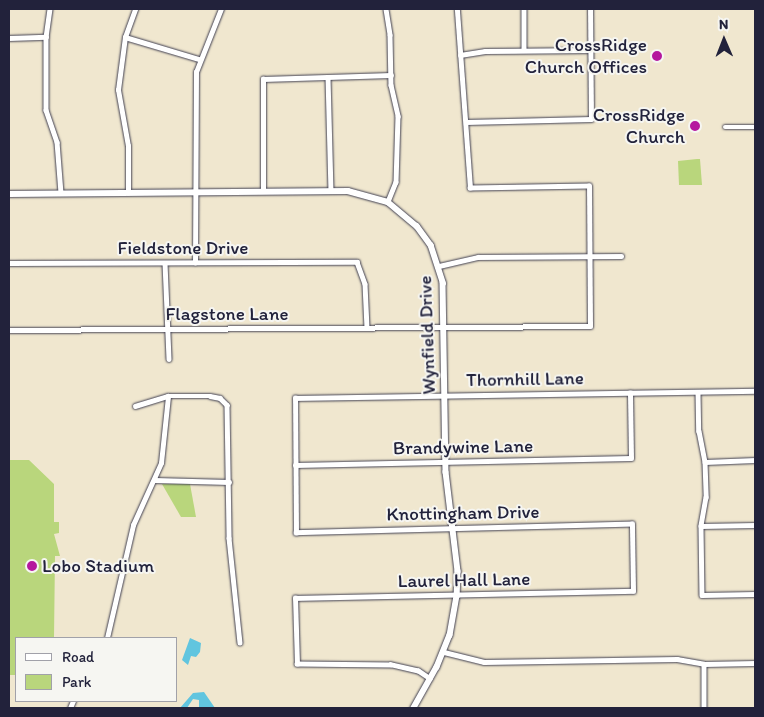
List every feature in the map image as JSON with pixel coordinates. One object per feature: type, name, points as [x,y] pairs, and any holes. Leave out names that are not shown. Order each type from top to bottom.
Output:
[{"type":"street","points":[[50,9],[46,37],[46,110],[57,142],[61,193]]},
{"type":"street","points":[[128,192],[128,146],[118,90],[125,37],[135,9]]},
{"type":"street","points":[[195,262],[196,72],[199,59],[221,9]]},
{"type":"street","points":[[386,9],[390,35],[391,75],[398,116],[396,182],[388,202]]},
{"type":"street","points":[[457,9],[470,188],[590,186],[590,256]]},
{"type":"street","points":[[524,9],[524,50]]},
{"type":"street","points":[[466,122],[591,119],[590,9]]},
{"type":"street","points":[[9,38],[46,37]]},
{"type":"street","points":[[125,37],[199,59]]},
{"type":"street","points":[[460,55],[524,50],[591,50]]},
{"type":"street","points":[[263,191],[263,79],[391,75]]},
{"type":"street","points":[[328,77],[331,190]]},
{"type":"street","points":[[725,127],[755,127]]},
{"type":"street","name":"Wynfield Drive","points":[[9,194],[331,190],[366,194],[388,202],[417,226],[431,245],[439,266],[444,328],[446,462],[457,596],[444,652],[414,708]]},
{"type":"street","name":"Flagstone Lane","points":[[9,330],[590,326],[590,256]]},
{"type":"street","points":[[439,266],[478,257],[621,256]]},
{"type":"street","name":"Fieldstone Drive","points":[[9,263],[357,262],[365,284],[367,328]]},
{"type":"street","points":[[165,263],[169,360]]},
{"type":"street","name":"Thornhill Lane","points":[[295,465],[295,398],[755,391]]},
{"type":"street","points":[[698,392],[699,432],[705,462],[706,497],[701,526],[702,595],[755,594]]},
{"type":"street","name":"Brandywine Lane","points":[[295,465],[631,458],[630,393]]},
{"type":"street","points":[[107,637],[133,525],[156,480],[162,457],[168,396]]},
{"type":"street","points":[[135,406],[168,396],[214,396],[225,402],[229,417],[231,564],[240,642]]},
{"type":"street","points":[[705,462],[755,460]]},
{"type":"street","name":"Knottingham Drive","points":[[295,465],[296,533],[632,524],[633,591]]},
{"type":"street","points":[[156,480],[229,482]]},
{"type":"street","points":[[701,526],[755,525]]},
{"type":"street","name":"Laurel Hall Lane","points":[[430,679],[418,672],[391,664],[297,664],[295,598],[633,591]]},
{"type":"street","points":[[444,652],[484,662],[677,660],[704,664],[755,663]]},
{"type":"street","points":[[704,664],[704,708]]},
{"type":"green space","points":[[700,159],[702,185],[679,185],[678,161]]},
{"type":"green space","name":"Lobo Stadium","points":[[9,460],[29,460],[54,484],[54,522],[59,522],[59,533],[54,534],[60,556],[55,556],[54,637],[15,637],[15,675],[9,675]]},
{"type":"green space","points":[[162,484],[190,484],[196,517],[181,517]]},
{"type":"water","points":[[190,638],[201,643],[200,652],[196,657],[191,656],[188,665],[182,660]]},
{"type":"water","points":[[204,692],[215,708],[199,708],[199,700],[193,699],[187,708],[180,708],[193,693]]},
{"type":"place","name":"CrossRidge Church Offices","points":[[657,56]]},
{"type":"place","name":"CrossRidge Church","points":[[695,126]]},
{"type":"place","name":"Lobo Stadium","points":[[32,566]]}]
